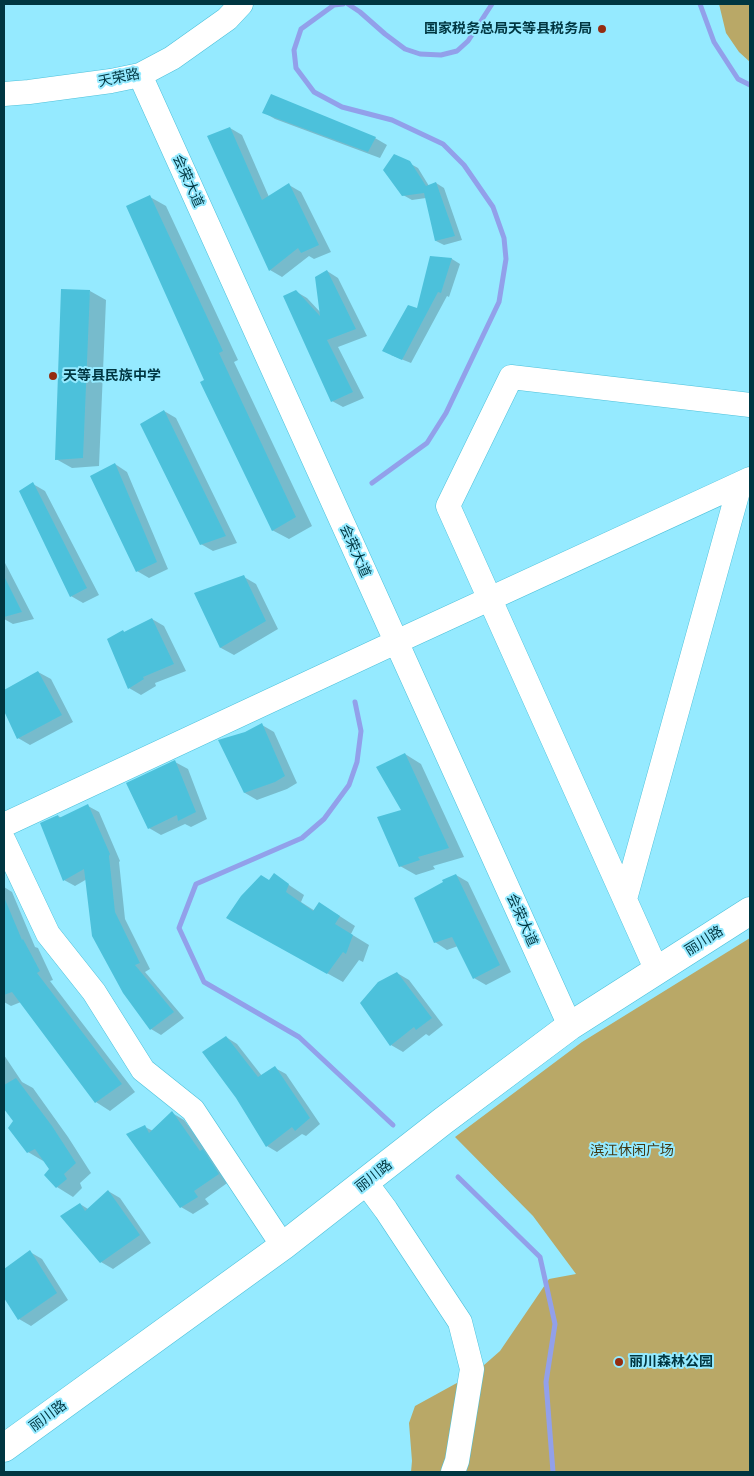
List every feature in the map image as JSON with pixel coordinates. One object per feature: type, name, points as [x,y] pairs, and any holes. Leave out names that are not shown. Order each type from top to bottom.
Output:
[{"type":"main road","name":"丽川路","points":[[4,1448],[284,1246],[442,1121],[570,1026],[750,912]]},
{"type":"street","name":"天荣路","points":[[4,94],[84,85],[140,75],[172,58],[227,20],[241,4]]},
{"type":"street","name":"会荣大道","points":[[140,75],[570,1026]]},
{"type":"street","points":[[657,971],[448,506],[511,378],[750,405]]},
{"type":"street","points":[[4,826],[396,642],[745,482]]},
{"type":"street","points":[[625,899],[745,482]]},
{"type":"street","points":[[4,841],[48,934],[94,992],[142,1070],[193,1110],[284,1246]]},
{"type":"street","points":[[366,1183],[460,1322],[472,1369],[457,1461],[452,1472]]},
{"type":"green space","points":[[719,4],[750,4],[750,62],[739,52],[726,33]]},
{"type":"green space","name":"滨江休闲广场","points":[[750,938],[750,1472],[411,1472],[409,1423],[415,1406],[475,1373],[500,1351],[549,1279],[576,1274],[533,1216],[455,1137],[582,1042]]},
{"type":"building","points":[[271,94],[376,137],[368,152],[262,113]]},
{"type":"building","points":[[230,127],[262,200],[289,183],[319,245],[301,253],[298,248],[269,271],[207,136]]},
{"type":"building","points":[[394,154],[410,161],[426,186],[436,182],[455,236],[435,241],[424,193],[402,196],[383,170]]},
{"type":"building","points":[[150,195],[223,351],[219,353],[296,517],[272,531],[200,382],[204,380],[126,206]]},
{"type":"building","points":[[430,256],[452,258],[441,293],[438,292],[402,360],[382,351],[408,305],[417,308]]},
{"type":"building","points":[[327,270],[356,329],[327,340],[353,392],[331,402],[283,296],[296,290],[320,316],[315,277]]},
{"type":"building","points":[[61,289],[90,290],[83,458],[55,460]]},
{"type":"building","points":[[164,410],[226,536],[200,545],[140,424]]},
{"type":"building","points":[[115,463],[157,562],[136,572],[90,476]]},
{"type":"building","points":[[33,482],[87,588],[70,597],[19,491]]},
{"type":"building","points":[[244,575],[266,621],[220,648],[194,593]]},
{"type":"building","points":[[4,576],[22,612],[4,617]]},
{"type":"building","points":[[152,618],[174,664],[143,677],[144,679],[128,689],[107,639]]},
{"type":"building","points":[[38,671],[62,715],[17,739],[4,711],[4,690]]},
{"type":"building","points":[[262,723],[285,776],[275,782],[244,793],[218,740],[245,732]]},
{"type":"building","points":[[405,753],[449,848],[418,857],[420,860],[399,867],[377,817],[401,810],[376,767]]},
{"type":"building","points":[[175,760],[196,812],[178,821],[177,815],[148,829],[126,783]]},
{"type":"building","points":[[88,804],[110,854],[115,912],[140,963],[135,965],[174,1012],[150,1030],[123,993],[92,936],[84,869],[63,881],[40,823],[58,815],[59,818]]},
{"type":"building","points":[[274,873],[289,884],[286,892],[313,911],[319,902],[340,916],[335,924],[353,935],[346,954],[343,952],[327,974],[226,918],[241,896],[261,875],[269,880]]},
{"type":"building","points":[[456,874],[500,965],[473,979],[452,937],[434,943],[414,898],[443,882],[442,880]]},
{"type":"building","points":[[4,897],[22,940],[40,971],[37,973],[122,1084],[95,1103],[12,992],[4,995]]},
{"type":"building","points":[[397,972],[432,1018],[416,1030],[414,1027],[390,1046],[360,1003],[378,982]]},
{"type":"building","points":[[226,1036],[258,1077],[275,1066],[310,1118],[295,1131],[292,1127],[266,1147],[236,1098],[202,1052]]},
{"type":"building","points":[[16,1078],[52,1126],[76,1163],[64,1174],[67,1179],[56,1188],[44,1175],[49,1169],[35,1149],[27,1153],[8,1128],[13,1121],[4,1109],[4,1085]]},
{"type":"building","points":[[172,1111],[200,1151],[203,1149],[219,1174],[194,1191],[198,1197],[180,1208],[126,1134],[145,1125],[149,1133]]},
{"type":"building","points":[[108,1190],[140,1235],[100,1263],[60,1216],[80,1203],[85,1211]]},
{"type":"building","points":[[30,1250],[57,1293],[18,1320],[4,1298],[4,1269]]},
{"type":"waterway","points":[[343,4],[334,5],[301,29],[294,50],[296,68],[314,92],[342,107],[392,120],[443,144],[464,165],[493,207],[504,238],[506,259],[499,302],[446,413],[427,443],[372,483]]},
{"type":"waterway","points":[[348,4],[405,49],[420,54],[441,55],[457,51],[468,41],[492,4]]},
{"type":"waterway","points":[[700,4],[714,42],[738,79],[750,85]]},
{"type":"waterway","points":[[355,702],[361,731],[357,762],[349,785],[324,819],[302,838],[196,884],[179,928],[204,982],[299,1037],[393,1125]]},
{"type":"waterway","points":[[458,1177],[540,1257],[555,1324],[546,1382],[553,1472]]},
{"type":"place","name":"国家税务总局天等县税务局","points":[[602,29]]},
{"type":"place","name":"天等县民族中学","points":[[53,376]]},
{"type":"place","name":"丽川森林公园","points":[[619,1362]]}]
